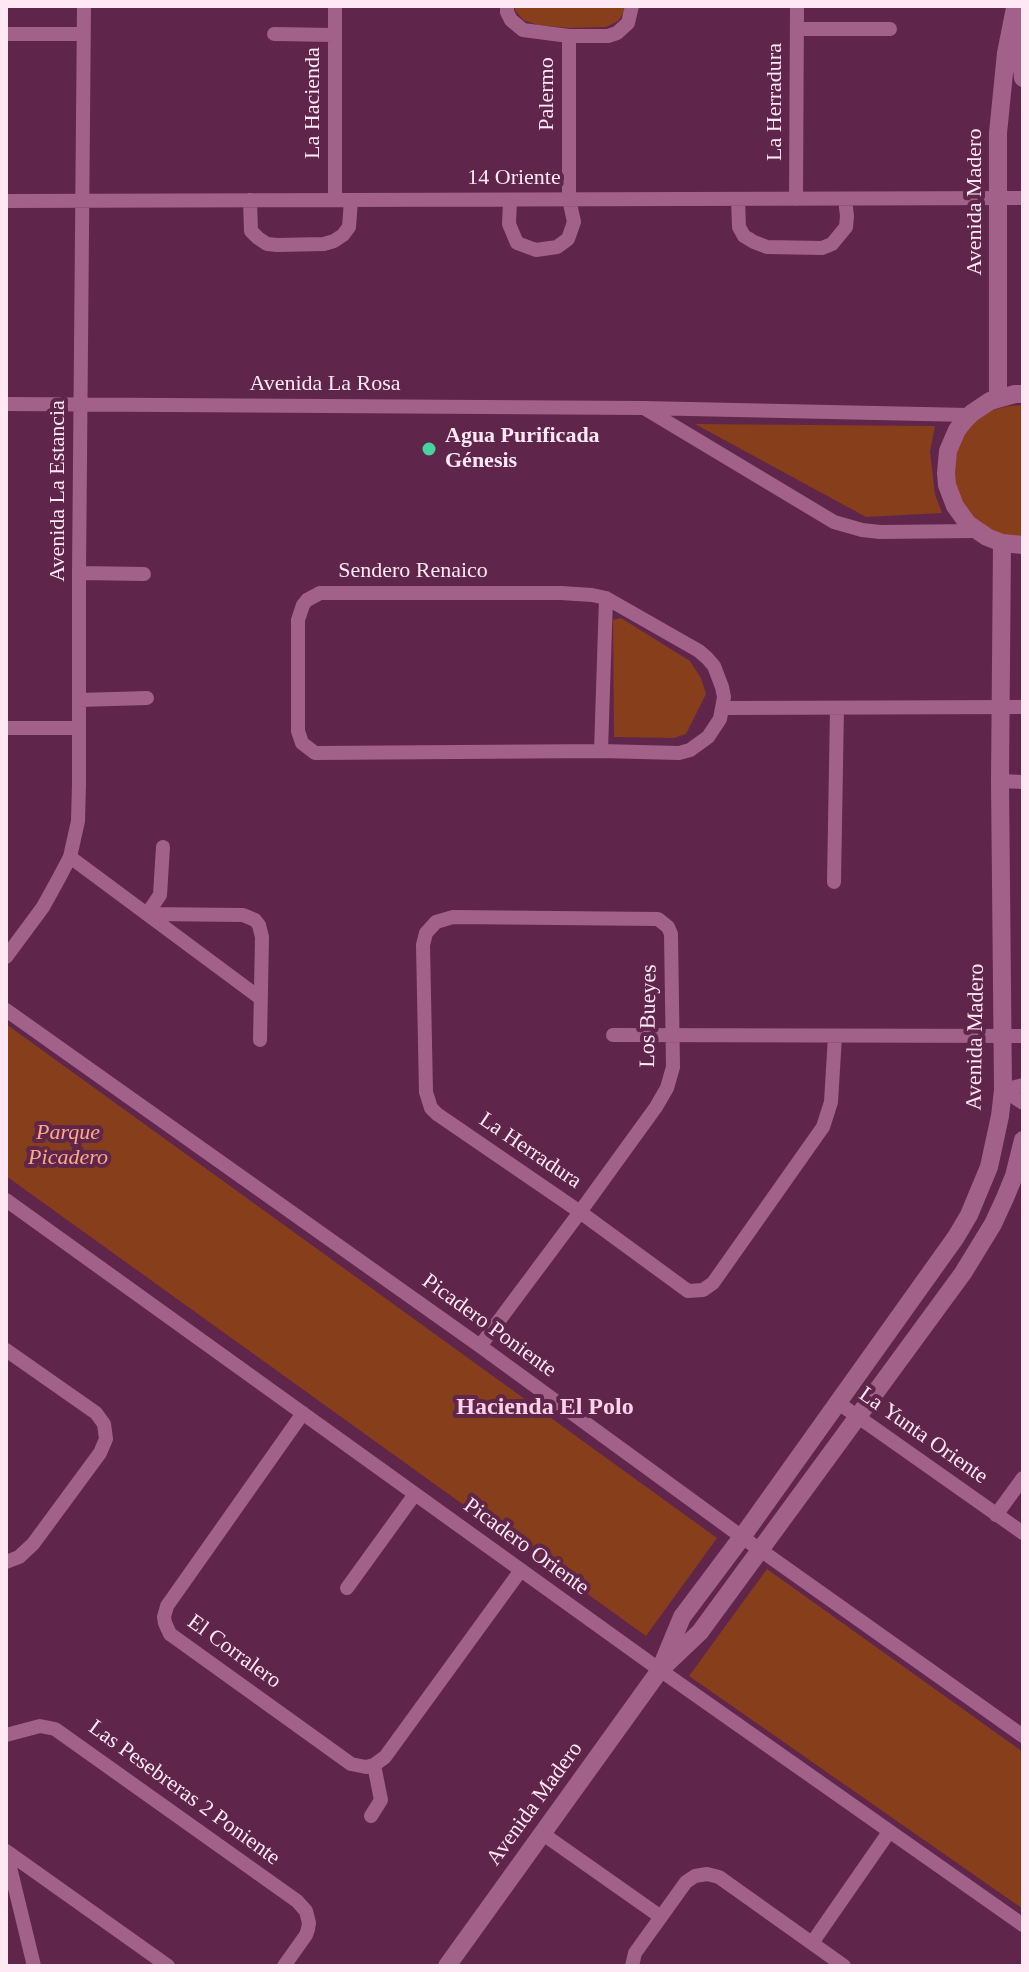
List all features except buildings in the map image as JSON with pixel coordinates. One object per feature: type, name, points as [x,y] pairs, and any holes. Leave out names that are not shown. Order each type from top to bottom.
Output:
[{"type":"street","name":"Avenida La Estancia","points":[[6,957],[43,907],[70,857],[78,821],[84,6]]},
{"type":"street","name":"La Hacienda","points":[[250,200],[251,231],[267,244],[324,244],[343,235],[349,227],[343,200],[335,6]]},
{"type":"street","name":"Palermo","points":[[507,6],[511,20],[523,30],[569,36],[608,36],[617,33],[628,23],[632,6]]},
{"type":"street","name":"La Herradura","points":[[796,199],[797,6]]},
{"type":"street","name":"Avenida Madero","points":[[1015,7],[1023,78]]},
{"type":"street","name":"Avenida Madero","points":[[998,398],[997,198],[1001,99],[1015,7]]},
{"type":"street","points":[[797,29],[890,29]]},
{"type":"street","points":[[6,34],[83,34]]},
{"type":"street","points":[[274,34],[335,35]]},
{"type":"street","name":"Palermo","points":[[569,36],[569,199]]},
{"type":"street","name":"14 Oriente","points":[[6,201],[1023,198]]},
{"type":"street","points":[[510,200],[509,224],[517,243],[536,250],[557,247],[568,239],[574,222],[569,199]]},
{"type":"street","points":[[738,199],[739,227],[744,236],[754,242],[767,247],[822,248],[832,244],[846,227],[845,199]]},
{"type":"street","points":[[1023,394],[998,398],[969,415],[952,440],[946,473],[955,506],[968,524],[1002,543],[1023,545]]},
{"type":"street","name":"Avenida La Rosa","points":[[6,404],[643,408],[969,415]]},
{"type":"street","points":[[643,408],[834,522],[880,532],[977,531]]},
{"type":"street","name":"Avenida Madero","points":[[660,1670],[682,1617],[956,1237],[989,1167],[996,1142],[1003,1090],[1000,781],[1002,543]]},
{"type":"street","points":[[79,573],[144,574]]},
{"type":"street","name":"Sendero Renaico","points":[[320,593],[561,593],[606,598],[699,651],[719,676],[724,697],[720,719],[708,737],[690,750],[679,753],[315,753],[302,743],[298,731],[298,620],[307,600],[320,593]]},
{"type":"street","points":[[601,751],[606,598]]},
{"type":"street","points":[[79,700],[147,698]]},
{"type":"street","points":[[723,708],[1023,707]]},
{"type":"street","points":[[834,882],[837,708]]},
{"type":"street","points":[[6,728],[79,728]]},
{"type":"street","points":[[1000,781],[1023,782]]},
{"type":"street","points":[[147,914],[160,895],[163,847]]},
{"type":"street","points":[[70,857],[260,998]]},
{"type":"street","points":[[147,914],[243,915],[255,920],[262,937],[260,1040]]},
{"type":"street","name":"La Herradura","points":[[658,919],[453,917],[436,922],[424,939],[426,1092],[431,1108],[688,1291],[696,1292],[708,1288],[823,1127],[831,1102],[835,1036]]},
{"type":"street","name":"Los Bueyes","points":[[480,1346],[662,1098],[673,1067],[671,934],[664,922],[658,919]]},
{"type":"street","name":"Picadero Poniente","points":[[6,1010],[1023,1736]]},
{"type":"street","points":[[613,1035],[1023,1036]]},
{"type":"street","points":[[1003,1090],[1023,1085]]},
{"type":"street","points":[[1003,1090],[1023,1103]]},
{"type":"street","name":"Avenida Madero","points":[[447,1966],[660,1670],[700,1632],[979,1249],[1014,1176],[1023,1140]]},
{"type":"street","name":"Picadero Oriente","points":[[6,1200],[660,1670],[1023,1925]]},
{"type":"street","points":[[6,1350],[96,1413],[104,1424],[106,1439],[33,1544],[19,1557],[6,1562]]},
{"type":"street","name":"La Yunta Oriente","points":[[837,1402],[1023,1533]]},
{"type":"street","name":"El Corralero","points":[[303,1413],[167,1606],[165,1623],[170,1634],[351,1764],[374,1765]]},
{"type":"street","points":[[996,1515],[1023,1478]]},
{"type":"street","points":[[347,1588],[415,1494]]},
{"type":"street","points":[[371,1816],[381,1800],[374,1765],[385,1757],[521,1570]]},
{"type":"street","name":"Las Pesebreras 2 Poniente","points":[[6,1735],[40,1726],[61,1732],[297,1901],[309,1923],[306,1935],[284,1966]]},
{"type":"street","points":[[812,1943],[889,1832]]},
{"type":"street","points":[[543,1834],[661,1917]]},
{"type":"street","points":[[6,1851],[34,1966]]},
{"type":"street","points":[[6,1851],[168,1966]]},
{"type":"street","points":[[634,1959],[686,1882],[701,1874],[719,1877],[844,1966]]},
{"type":"green space","points":[[515,6],[624,6],[624,12],[618,21],[606,27],[570,28],[538,25],[523,20]]},
{"type":"green space","points":[[1023,405],[1023,538],[997,535],[971,519],[953,482],[956,449],[970,425],[992,410]]},
{"type":"green space","points":[[695,424],[935,426],[930,452],[935,494],[942,513],[866,517]]},
{"type":"green space","points":[[621,618],[690,661],[701,678],[706,694],[686,734],[674,738],[614,737],[613,620]]},
{"type":"green space","name":"Parque Picadero","points":[[6,1024],[717,1538],[646,1636],[6,1176]]},
{"type":"green space","points":[[767,1569],[1023,1752],[1023,1909],[689,1676]]},
{"type":"place","name":"Agua Purificada Génesis","points":[[429,449]]},
{"type":"district","name":"Hacienda El Polo","points":[[545,1408]]}]
